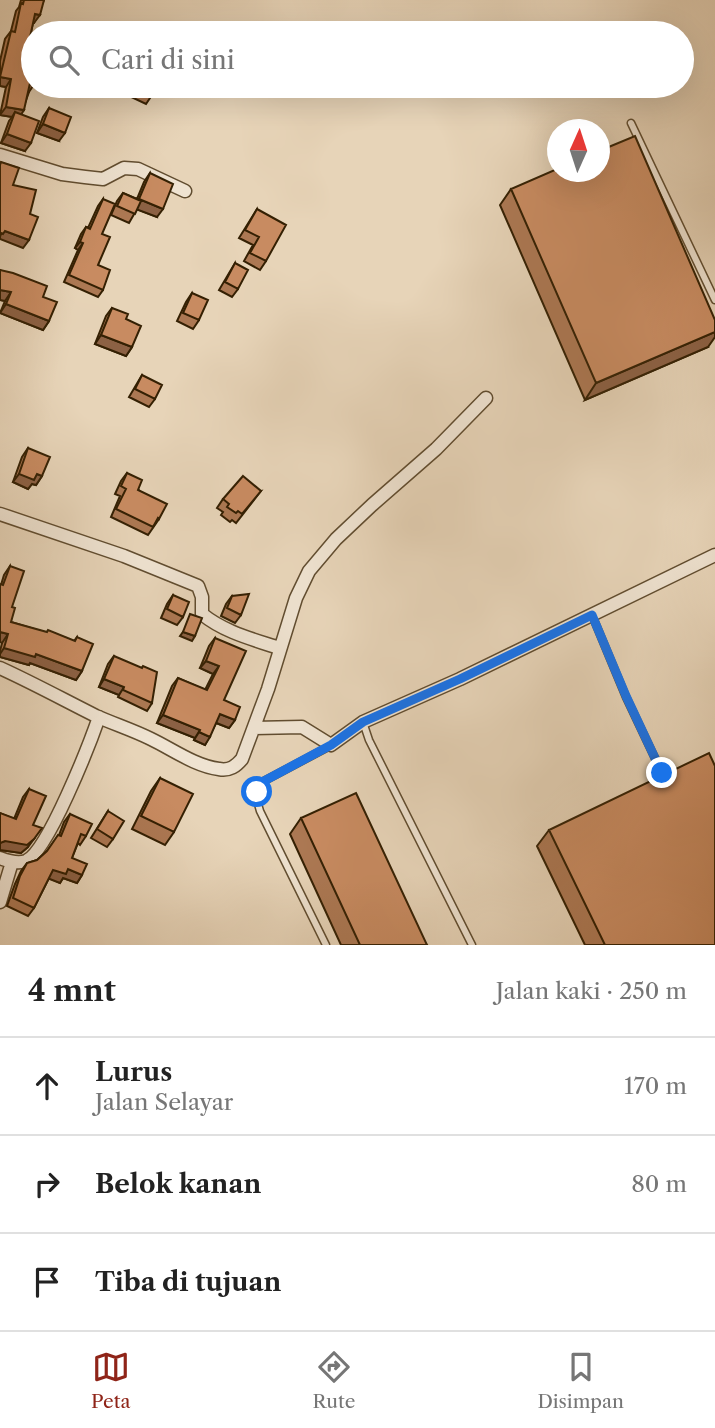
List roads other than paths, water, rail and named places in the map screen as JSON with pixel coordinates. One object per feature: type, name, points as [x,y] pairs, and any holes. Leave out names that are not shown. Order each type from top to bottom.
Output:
[{"type":"street","points":[[0,155],[54,172],[85,177],[103,178],[124,168],[138,169],[185,191]]},
{"type":"street","points":[[0,668],[192,760],[220,769],[230,769],[242,759],[268,689],[296,598],[309,570],[336,539],[436,449],[486,398]]},
{"type":"street","points":[[0,514],[124,556],[198,586],[202,597],[202,614],[212,622],[226,630],[279,648]]},
{"type":"street","points":[[254,728],[302,727],[331,745],[363,722],[460,679],[715,555]]},
{"type":"street","points":[[0,902],[6,860],[25,862],[38,849],[71,789],[99,717]]},
{"type":"lane","points":[[631,123],[715,300]]},
{"type":"lane","points":[[592,615],[662,773]]},
{"type":"lane","points":[[363,722],[369,740],[472,945]]},
{"type":"lane","points":[[326,945],[257,802],[257,792],[264,781],[331,745]]}]
